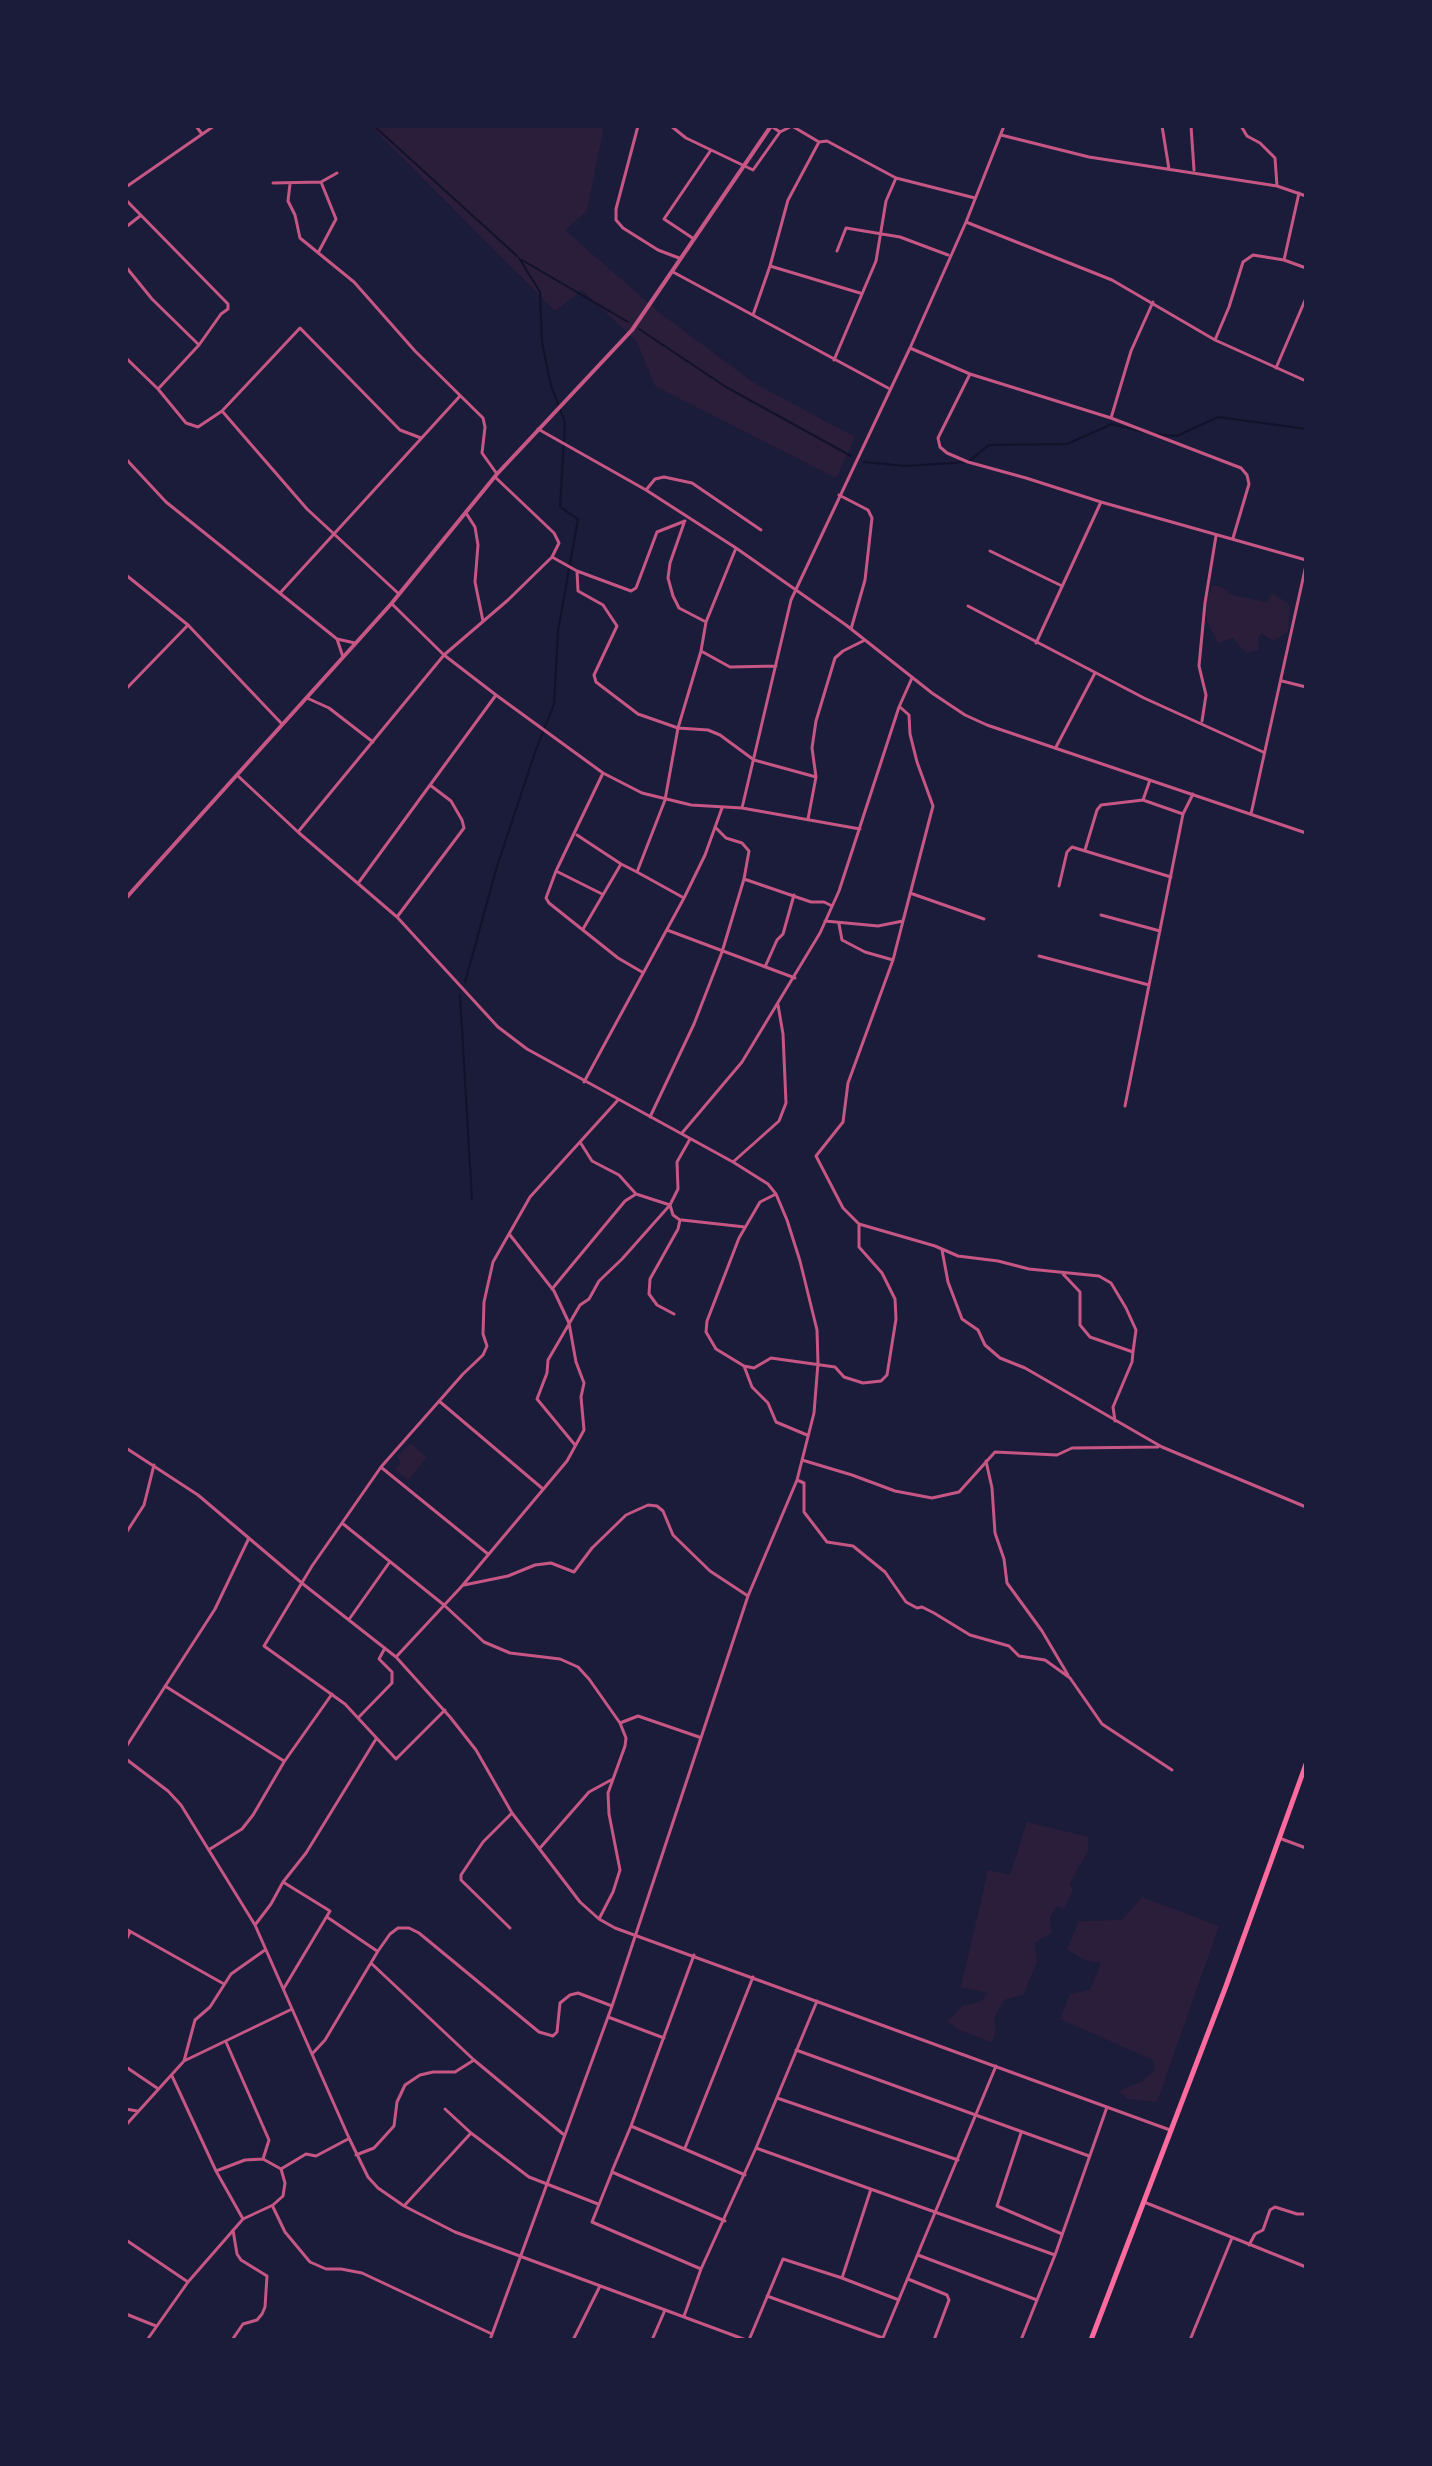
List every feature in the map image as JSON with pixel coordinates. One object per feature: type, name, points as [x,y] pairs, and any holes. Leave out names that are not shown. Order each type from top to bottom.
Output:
[{"type":"highway","points":[[1091,2340],[1226,1986],[1306,1764]]},
{"type":"street","points":[[196,126],[202,134]]},
{"type":"street","points":[[126,187],[214,126]]},
{"type":"street","points":[[638,126],[616,209],[616,220],[623,228],[658,250],[681,259]]},
{"type":"street","points":[[671,126],[686,138],[756,169],[780,132],[792,126],[896,178],[975,198]]},
{"type":"street","points":[[127,896],[391,604],[496,476],[632,330],[771,126],[780,132]]},
{"type":"street","points":[[742,808],[791,600],[910,348],[966,222],[1004,126]]},
{"type":"street","points":[[1162,126],[1169,169]]},
{"type":"street","points":[[1191,126],[1194,172]]},
{"type":"street","points":[[1241,126],[1247,136],[1260,143],[1275,158],[1277,186]]},
{"type":"street","points":[[1001,135],[1089,157],[1277,186],[1306,196]]},
{"type":"street","points":[[753,315],[788,200],[819,142]]},
{"type":"street","points":[[694,239],[664,219],[711,150]]},
{"type":"street","points":[[273,183],[321,182],[337,173]]},
{"type":"street","points":[[834,360],[876,261],[886,201],[896,178]]},
{"type":"street","points":[[318,253],[336,219],[321,182]]},
{"type":"street","points":[[290,184],[288,201],[300,238],[354,282],[381,315],[483,418],[482,453],[496,476],[554,533],[559,543],[552,557],[508,600],[444,655],[298,832]]},
{"type":"street","points":[[1284,260],[1299,193]]},
{"type":"street","points":[[126,200],[228,304],[228,309],[199,345],[158,389]]},
{"type":"street","points":[[126,227],[140,216]]},
{"type":"street","points":[[966,222],[1067,260],[1153,302],[1215,340],[1306,381]]},
{"type":"street","points":[[837,251],[844,228],[881,233],[950,256]]},
{"type":"street","points":[[1215,340],[1243,262],[1253,255],[1284,260],[1306,268]]},
{"type":"street","points":[[770,266],[860,293]]},
{"type":"street","points":[[126,267],[152,299],[199,345]]},
{"type":"street","points":[[673,272],[889,389]]},
{"type":"street","points":[[1276,368],[1306,298]]},
{"type":"street","points":[[1111,418],[1131,351],[1153,302]]},
{"type":"street","points":[[126,358],[192,426],[198,427],[222,411],[300,328],[400,430],[421,438]]},
{"type":"street","points":[[910,348],[970,374],[1111,418],[1241,468],[1249,484],[1233,540]]},
{"type":"street","points":[[970,374],[938,438],[940,447],[968,462],[1306,563],[1251,814]]},
{"type":"street","points":[[280,593],[460,396]]},
{"type":"street","points":[[222,411],[333,535],[399,594]]},
{"type":"street","points":[[538,429],[646,490],[796,588],[965,715],[1306,833]]},
{"type":"street","points":[[126,459],[166,502],[337,639],[355,643]]},
{"type":"street","points":[[646,490],[655,479],[664,477],[692,483],[761,530]]},
{"type":"street","points":[[839,495],[868,510],[872,518],[867,572],[851,629]]},
{"type":"street","points":[[1036,643],[1101,502]]},
{"type":"street","points":[[466,513],[475,527],[478,545],[475,582],[483,621]]},
{"type":"street","points":[[687,516],[670,563],[668,578],[679,608],[706,622]]},
{"type":"street","points":[[552,557],[577,571],[631,591],[636,588],[657,532],[685,521]]},
{"type":"street","points":[[1202,722],[1206,695],[1199,666],[1216,536]]},
{"type":"street","points":[[637,872],[665,800],[678,728],[701,651],[706,622],[736,548]]},
{"type":"street","points":[[990,551],[1062,586]]},
{"type":"street","points":[[577,571],[578,591],[603,605],[617,626],[593,679],[638,714],[678,728],[708,730],[754,760],[816,777]]},
{"type":"street","points":[[126,575],[188,625],[283,725]]},
{"type":"street","points":[[391,604],[444,655],[496,695],[603,773],[642,793],[665,800],[742,808],[860,829]]},
{"type":"street","points":[[968,606],[1144,698],[1263,752]]},
{"type":"street","points":[[126,689],[188,625]]},
{"type":"street","points":[[337,639],[343,657]]},
{"type":"street","points":[[808,819],[816,777],[812,748],[816,721],[835,658],[865,640]]},
{"type":"street","points":[[701,651],[730,667],[776,666]]},
{"type":"street","points":[[1055,748],[1095,673]]},
{"type":"street","points":[[681,1134],[742,1062],[795,978],[825,921],[860,829],[899,707],[912,678]]},
{"type":"street","points":[[1282,681],[1306,687]]},
{"type":"street","points":[[359,882],[496,695]]},
{"type":"street","points":[[307,698],[329,708],[373,742]]},
{"type":"street","points":[[899,707],[909,715],[917,762],[933,806],[893,960],[848,1083],[843,1122],[816,1156],[843,1208],[859,1224],[968,1258],[993,1260],[1029,1269],[1081,1273],[1111,1283],[1136,1330],[1132,1362],[1113,1407],[1115,1421]]},
{"type":"street","points":[[603,773],[546,898],[618,958],[643,973]]},
{"type":"street","points":[[238,776],[397,917],[498,1027],[527,1049],[768,1184],[776,1194],[800,1261],[817,1330],[814,1413],[797,1480],[748,1596],[612,2006],[490,2340]]},
{"type":"street","points":[[1143,800],[1150,780]]},
{"type":"street","points":[[397,917],[464,828],[451,801],[430,785]]},
{"type":"street","points":[[1125,1106],[1183,814],[1193,794]]},
{"type":"street","points":[[1085,850],[1101,805],[1143,800],[1183,814]]},
{"type":"street","points":[[584,1082],[684,898],[705,855],[722,808]]},
{"type":"street","points":[[650,1117],[694,1024],[722,952],[744,879],[749,851],[742,843],[726,838],[715,827]]},
{"type":"street","points":[[576,834],[621,864],[684,898]]},
{"type":"street","points":[[1059,886],[1067,852],[1072,847],[1171,877]]},
{"type":"street","points":[[583,929],[621,864]]},
{"type":"street","points":[[556,871],[602,894]]},
{"type":"street","points":[[744,879],[832,906]]},
{"type":"street","points":[[910,893],[984,919]]},
{"type":"street","points":[[765,967],[783,934],[794,895]]},
{"type":"street","points":[[1101,915],[1160,931]]},
{"type":"street","points":[[825,921],[878,926],[903,921]]},
{"type":"street","points":[[839,924],[842,940],[865,952],[893,960]]},
{"type":"street","points":[[666,930],[795,978]]},
{"type":"street","points":[[1039,956],[1149,985]]},
{"type":"street","points":[[733,1162],[779,1121],[786,1103],[783,1034],[778,1005]]},
{"type":"street","points":[[445,1710],[396,1759],[332,1694],[264,1646],[381,1467],[483,1355],[487,1346],[483,1334],[489,1272],[509,1234],[530,1197],[618,1100]]},
{"type":"street","points":[[576,1446],[537,1399],[547,1373],[548,1360],[580,1305],[589,1299],[599,1281],[670,1205],[678,1189],[677,1162],[690,1139]]},
{"type":"street","points":[[580,1142],[592,1161],[619,1175],[636,1194],[670,1205]]},
{"type":"street","points":[[552,1289],[625,1201],[636,1194]]},
{"type":"street","points":[[776,1194],[763,1199],[745,1227],[706,1328],[716,1349],[744,1366],[754,1368],[771,1358],[835,1367],[844,1377],[863,1383],[881,1381],[887,1375],[896,1319],[895,1299],[882,1273],[859,1247],[859,1224]]},
{"type":"street","points":[[670,1205],[673,1215],[680,1220],[745,1227]]},
{"type":"street","points":[[674,1314],[657,1305],[649,1294],[650,1279],[680,1220]]},
{"type":"street","points":[[396,1657],[462,1586],[543,1489],[576,1446],[585,1425],[581,1397],[584,1383],[576,1362],[569,1323],[552,1289],[509,1234]]},
{"type":"street","points":[[942,1250],[948,1282],[962,1319],[978,1330],[985,1345],[1000,1358],[1025,1368],[1162,1447],[1306,1507]]},
{"type":"street","points":[[1062,1273],[1080,1292],[1080,1325],[1090,1337],[1133,1352]]},
{"type":"street","points":[[744,1366],[752,1387],[768,1403],[776,1422],[809,1436]]},
{"type":"street","points":[[439,1401],[543,1489]]},
{"type":"street","points":[[802,1460],[895,1491],[932,1498],[959,1492],[995,1452],[1057,1455],[1072,1448],[1162,1447]]},
{"type":"street","points":[[126,1448],[198,1495],[396,1657],[445,1710],[476,1750],[512,1813],[580,1902],[599,1919],[1171,2130]]},
{"type":"street","points":[[986,1461],[992,1488],[995,1533],[1004,1559],[1007,1583],[1102,1724],[1172,1770]]},
{"type":"street","points":[[127,1531],[144,1505],[154,1465]]},
{"type":"street","points":[[381,1467],[488,1554]]},
{"type":"street","points":[[797,1480],[804,1483],[804,1512],[817,1532],[827,1542],[853,1546],[885,1572],[906,1602],[934,1613],[970,1635],[1009,1646],[1019,1656],[1045,1660],[1070,1678]]},
{"type":"street","points":[[462,1586],[551,1563],[574,1572],[592,1548],[626,1515],[648,1505],[657,1506],[663,1511],[669,1529],[710,1571],[748,1596]]},
{"type":"street","points":[[342,1523],[444,1605],[484,1642],[510,1653],[564,1660],[578,1667],[620,1723],[626,1738],[625,1746],[608,1793],[620,1870],[599,1919]]},
{"type":"street","points":[[126,1747],[215,1609],[249,1538]]},
{"type":"street","points":[[350,1618],[390,1562]]},
{"type":"street","points":[[358,1718],[392,1683],[392,1672],[379,1659],[385,1648]]},
{"type":"street","points":[[165,1686],[284,1762]]},
{"type":"street","points":[[209,1850],[242,1829],[332,1694]]},
{"type":"street","points":[[620,1723],[638,1716],[700,1738]]},
{"type":"street","points":[[255,1925],[306,1853],[376,1739]]},
{"type":"street","points":[[126,1759],[181,1805],[255,1925],[356,2155],[378,2188],[404,2206],[455,2232],[748,2340],[783,2259],[899,2300]]},
{"type":"street","points":[[539,1849],[589,1792],[611,1780]]},
{"type":"street","points":[[510,1928],[461,1880],[461,1875],[483,1842],[512,1813]]},
{"type":"street","points":[[1279,1838],[1306,1848]]},
{"type":"street","points":[[283,1882],[330,1911],[284,1989]]},
{"type":"street","points":[[327,1917],[378,1951]]},
{"type":"street","points":[[312,2054],[325,2040],[378,1951],[398,1928],[409,1928],[419,1933],[539,2032],[553,2036],[557,2032],[563,1998],[578,1993],[612,2006]]},
{"type":"street","points":[[126,1940],[128,1930],[224,1984]]},
{"type":"street","points":[[184,2061],[195,2020],[210,2007],[231,1974],[266,1950]]},
{"type":"street","points":[[694,1955],[592,2222],[701,2269]]},
{"type":"street","points":[[372,1963],[474,2060],[563,2134]]},
{"type":"street","points":[[685,2148],[753,1977]]},
{"type":"street","points":[[684,2316],[701,2269],[745,2175],[817,2001]]},
{"type":"street","points":[[126,2125],[184,2061],[291,2010]]},
{"type":"street","points":[[608,2017],[664,2038]]},
{"type":"street","points":[[226,2042],[269,2140],[263,2159]]},
{"type":"street","points":[[796,2050],[1089,2156]]},
{"type":"street","points":[[356,2155],[374,2148],[394,2126],[397,2102],[405,2085],[420,2075],[455,2072],[474,2060]]},
{"type":"street","points":[[767,2296],[883,2339],[996,2066]]},
{"type":"street","points":[[126,2067],[157,2088]]},
{"type":"street","points":[[171,2074],[216,2171],[243,2219]]},
{"type":"street","points":[[777,2098],[958,2160]]},
{"type":"street","points":[[1021,2340],[1055,2255],[1107,2107]]},
{"type":"street","points":[[126,2109],[137,2111]]},
{"type":"street","points":[[445,2109],[529,2177],[598,2204]]},
{"type":"street","points":[[631,2126],[745,2175]]},
{"type":"street","points":[[404,2206],[471,2133]]},
{"type":"street","points":[[1021,2133],[997,2206],[1062,2234]]},
{"type":"street","points":[[281,2169],[306,2154],[316,2156],[349,2138]]},
{"type":"street","points":[[756,2148],[1055,2255]]},
{"type":"street","points":[[147,2340],[188,2282],[243,2219],[273,2205],[283,2196],[285,2183],[281,2169],[263,2159],[245,2160],[216,2171]]},
{"type":"street","points":[[612,2172],[725,2221]]},
{"type":"street","points":[[842,2278],[871,2189]]},
{"type":"street","points":[[1144,2202],[1306,2267]]},
{"type":"street","points":[[273,2205],[285,2232],[310,2262],[326,2269],[362,2273],[492,2334]]},
{"type":"street","points":[[1249,2245],[1255,2234],[1263,2230],[1270,2210],[1275,2207],[1306,2214]]},
{"type":"street","points":[[232,2340],[243,2324],[257,2320],[262,2314],[267,2276],[241,2260],[233,2230]]},
{"type":"street","points":[[1190,2340],[1232,2238]]},
{"type":"street","points":[[126,2240],[188,2282]]},
{"type":"street","points":[[918,2255],[1037,2300]]},
{"type":"street","points":[[908,2279],[947,2295],[949,2300],[934,2340]]},
{"type":"street","points":[[573,2340],[600,2286]]},
{"type":"street","points":[[652,2340],[665,2310]]},
{"type":"street","points":[[126,2314],[156,2326]]},
{"type":"shaded area","points":[[371,126],[604,126],[587,211],[565,230],[660,313],[754,383],[855,437],[836,478],[655,386],[637,342],[582,290],[555,311]]},
{"type":"shaded area","points":[[1212,586],[1219,586],[1232,595],[1266,602],[1273,593],[1290,605],[1288,632],[1273,641],[1261,633],[1259,650],[1246,653],[1233,638],[1218,643],[1207,622],[1207,597]]},
{"type":"shaded area","points":[[410,1443],[427,1457],[408,1480],[395,1470],[401,1462],[397,1457]]},
{"type":"shaded area","points":[[1027,1822],[1089,1837],[1088,1851],[1070,1883],[1073,1890],[1064,1909],[1056,1906],[1050,1917],[1051,1933],[1035,1943],[1037,1962],[1023,1995],[1004,2000],[994,2019],[996,2030],[992,2042],[959,2030],[948,2021],[964,2005],[980,2002],[988,1993],[961,1987],[988,1870],[1010,1875]]},
{"type":"shaded area","points":[[1142,1897],[1219,1926],[1157,2102],[1128,2099],[1118,2091],[1141,2082],[1155,2070],[1153,2060],[1060,2019],[1070,1994],[1090,1990],[1101,1963],[1084,1960],[1067,1949],[1079,1921],[1122,1920]]},
{"type":"waterway","points":[[374,126],[517,256]]},
{"type":"waterway","points":[[465,982],[498,863],[554,704],[558,631],[578,519],[560,507],[565,422],[551,386],[542,342],[540,292],[519,258]]},
{"type":"waterway","points":[[522,260],[628,322]]},
{"type":"waterway","points":[[639,329],[726,387],[851,456]]},
{"type":"waterway","points":[[1157,434],[1177,436],[1218,417],[1306,429]]},
{"type":"waterway","points":[[864,462],[905,466],[968,462],[989,445],[1067,444],[1112,424],[1143,432]]},
{"type":"waterway","points":[[460,995],[472,1200]]}]
